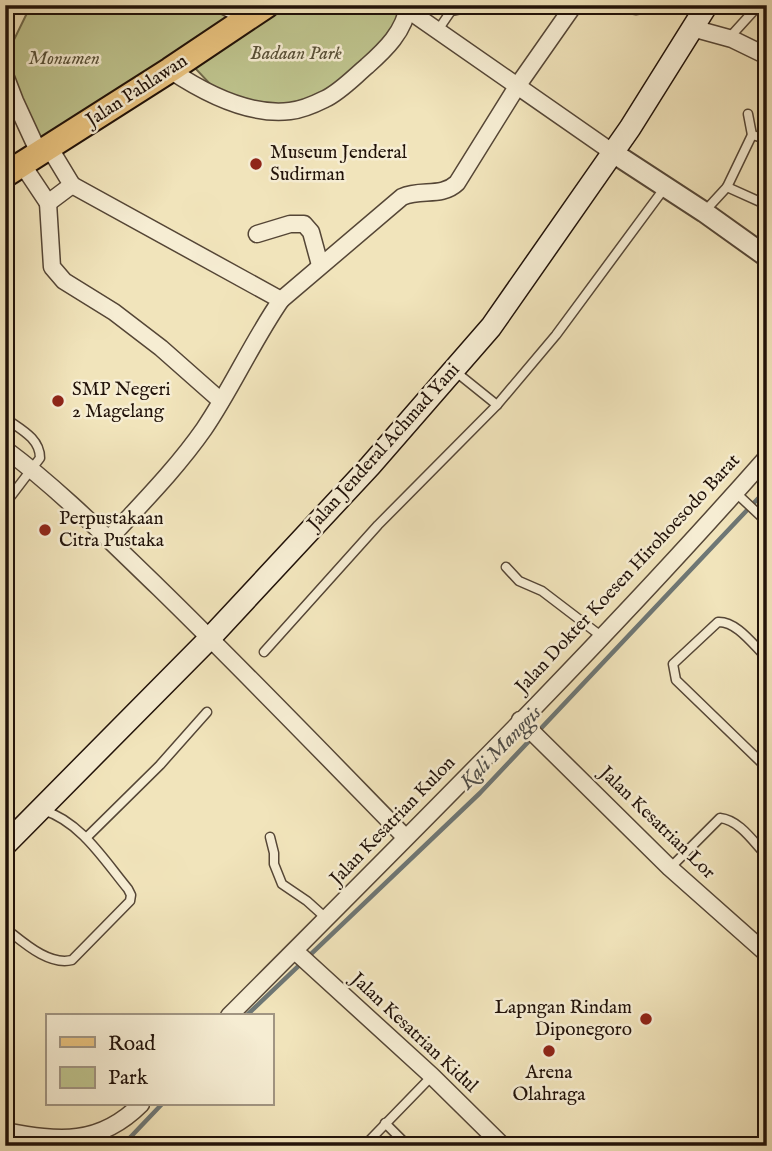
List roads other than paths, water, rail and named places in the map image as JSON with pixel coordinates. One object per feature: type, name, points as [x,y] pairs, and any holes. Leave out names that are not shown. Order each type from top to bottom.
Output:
[{"type":"main road","name":"Jalan Jenderal Achmad Yani","points":[[5,845],[211,638],[370,467],[453,370],[498,316],[552,242],[630,128],[707,5]]},
{"type":"main road","name":"Jalan Pahlawan","points":[[29,160],[258,12]]},
{"type":"street","points":[[222,5],[258,12]]},
{"type":"street","points":[[109,539],[190,448],[281,300],[402,197],[408,194],[446,192],[457,183],[518,85],[574,5]]},
{"type":"street","points":[[170,70],[221,100],[258,109],[290,111],[327,99],[385,51],[398,33],[408,8],[767,257]]},
{"type":"street","points":[[692,28],[729,38],[767,56]]},
{"type":"street","points":[[5,75],[15,101],[29,160],[48,203],[52,267],[64,281],[95,299],[152,341],[221,401]]},
{"type":"street","points":[[29,160],[281,300]]},
{"type":"street","points":[[48,203],[72,185]]},
{"type":"street","points":[[257,234],[290,224],[303,224],[311,232],[320,265]]},
{"type":"street","points":[[5,449],[32,469],[109,539],[211,638],[405,837]]},
{"type":"street","name":"Jalan Dokter Koesen Hirohoesodo Barat","points":[[520,720],[767,457]]},
{"type":"street","name":"Jalan Kesatrian Kulon","points":[[231,1014],[520,720]]},
{"type":"street","name":"Jalan Kesatrian Lor","points":[[520,720],[670,867],[767,954]]},
{"type":"street","name":"Jalan Kesatrian Kidul","points":[[295,951],[432,1076],[503,1146]]},
{"type":"street","points":[[5,1131],[70,1140],[117,1125],[139,1106]]},
{"type":"lane","points":[[729,38],[759,5]]},
{"type":"lane","points":[[438,30],[448,8],[471,8]]},
{"type":"lane","points":[[704,212],[727,187],[752,135],[747,114]]},
{"type":"lane","points":[[752,135],[767,139]]},
{"type":"lane","points":[[264,652],[378,525],[498,405],[556,335],[666,186]]},
{"type":"lane","points":[[727,187],[767,205]]},
{"type":"lane","points":[[453,370],[498,405]]},
{"type":"lane","points":[[5,418],[30,436],[37,446],[40,458],[5,504]]},
{"type":"lane","points":[[735,492],[767,522]]},
{"type":"lane","points":[[506,567],[519,581],[542,591],[601,636]]},
{"type":"lane","points":[[767,658],[730,624],[718,622],[673,664],[672,669],[676,680],[767,768]]},
{"type":"lane","points":[[86,838],[160,765],[207,712]]},
{"type":"lane","points":[[5,928],[29,947],[52,959],[66,962],[72,960],[130,901],[128,889],[86,838],[63,818],[41,809]]},
{"type":"lane","points":[[670,867],[720,818],[737,824],[767,856]]},
{"type":"lane","points":[[270,837],[274,864],[282,884],[327,919]]},
{"type":"lane","points":[[364,1146],[432,1076]]},
{"type":"lane","points":[[385,1124],[408,1146]]},
{"type":"waterway","name":"Kali Manggis","points":[[248,1014],[480,793],[767,489]]},
{"type":"waterway","name":"Kali Manggis","points":[[122,1146],[160,1106]]},
{"type":"place","name":"Museum Jenderal Sudirman","points":[[256,164]]},
{"type":"place","name":"SMP Negeri 2 Magelang","points":[[58,401]]},
{"type":"place","name":"Perpustakaan Citra Pustaka","points":[[45,530]]},
{"type":"place","name":"Lapngan Rindam Diponegoro","points":[[646,1019]]},
{"type":"place","name":"Arena Olahraga","points":[[549,1051]]},
{"type":"park label","name":"Badaan Park","points":[[296,54]]},
{"type":"park label","name":"Monumen","points":[[64,59]]}]
